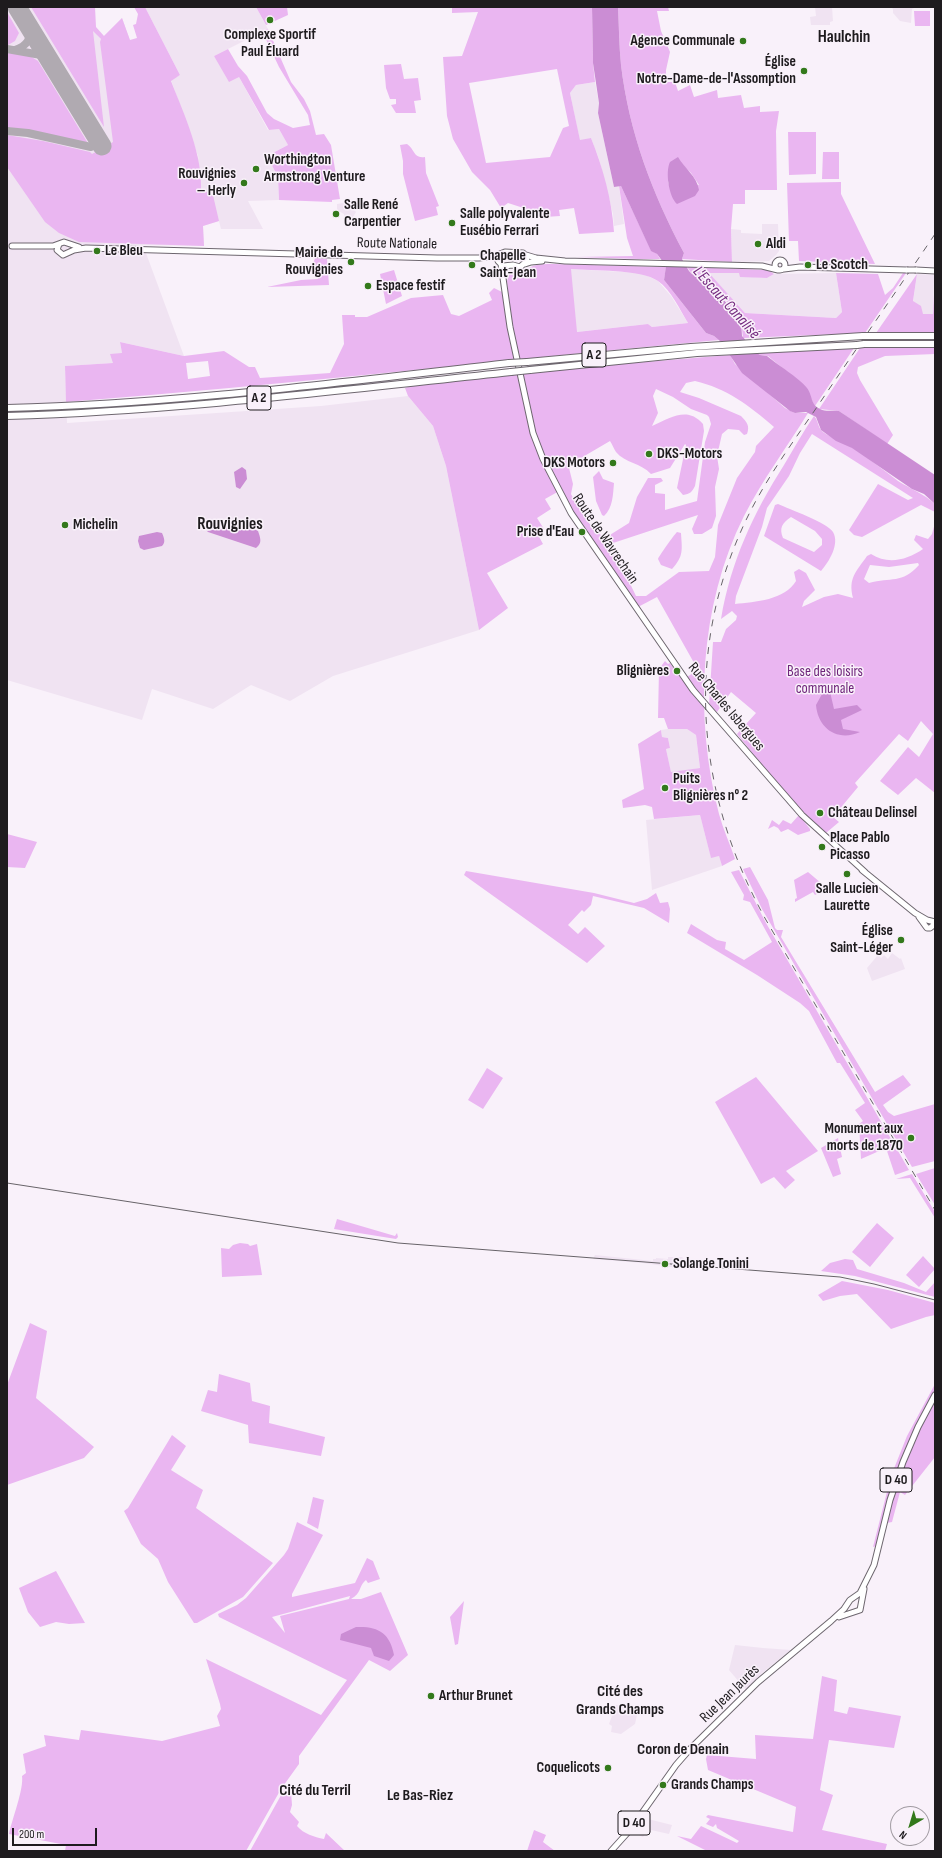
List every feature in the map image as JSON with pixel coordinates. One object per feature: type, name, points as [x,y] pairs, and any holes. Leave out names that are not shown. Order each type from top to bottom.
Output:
[{"type":"highway","name":"A 2","points":[[7,408],[199,396],[509,363],[691,347],[862,336],[935,336]]},
{"type":"highway","name":"A 2","points":[[7,416],[97,412],[205,404],[697,353],[781,347],[861,344],[935,344]]},
{"type":"highway","points":[[7,405],[40,407]]},
{"type":"main road","points":[[9,246],[52,246],[64,242],[86,248]]},
{"type":"main road","points":[[57,250],[59,244]]},
{"type":"main road","points":[[9,246],[50,248],[57,250],[62,255],[69,252],[69,244]]},
{"type":"main road","name":"Route Nationale","points":[[69,252],[86,248],[479,258],[508,266]]},
{"type":"main road","name":"Route Nationale","points":[[479,258],[506,252],[520,252],[536,258],[565,261]]},
{"type":"main road","name":"Route de Wavrechain","points":[[500,254],[500,263],[511,334],[535,439],[543,460],[573,516],[637,609]]},
{"type":"main road","points":[[525,264],[527,259],[526,255]]},
{"type":"main road","points":[[762,266],[780,260],[800,267]]},
{"type":"main road","points":[[508,266],[513,264],[520,267],[532,262],[565,261],[762,266],[778,270],[800,267],[935,271]]},
{"type":"main road","points":[[776,262],[775,267],[778,270]]},
{"type":"main road","points":[[784,269],[785,263]]},
{"type":"main road","name":"Route de Wavrechain","points":[[504,286],[508,266]]},
{"type":"main road","name":"Rue Charles Isbergues","points":[[637,609],[692,688],[802,815],[865,872],[916,913],[934,923]]},
{"type":"main road","name":"Rue Charles Isbergues","points":[[916,913],[925,925],[926,922],[934,923]]},
{"type":"main road","name":"D 40","points":[[831,1621],[852,1611],[856,1612],[860,1610],[902,1462],[920,1422],[935,1394]]},
{"type":"main road","name":"D 40","points":[[831,1621],[848,1604],[849,1600],[860,1593],[868,1580]]},
{"type":"main road","points":[[854,1598],[858,1599],[861,1603]]},
{"type":"main road","points":[[848,1604],[848,1608],[852,1611]]},
{"type":"main road","name":"Rue Jean Jaurès","points":[[611,1851],[630,1830],[680,1759],[758,1682],[831,1621]]},
{"type":"shaded area","points":[[7,7],[91,7],[93,30],[101,39],[122,18],[130,41],[199,159],[171,80],[180,75],[145,7],[256,7],[268,29],[214,56],[239,77],[268,130],[279,129],[288,145],[267,156],[278,177],[279,200],[248,201],[263,229],[221,229],[219,221],[203,226],[204,246],[143,245],[184,356],[120,342],[122,353],[113,363],[65,366],[67,423],[321,406],[408,396],[433,426],[446,466],[479,630],[333,676],[290,701],[251,685],[213,709],[152,689],[142,720],[7,680]]},
{"type":"shaded area","points":[[815,7],[832,7],[833,21],[830,22],[830,25],[811,25],[810,17],[816,16]]},
{"type":"shaded area","points":[[891,7],[916,7],[912,9],[911,23],[900,21],[893,13],[893,9]]},
{"type":"shaded area","points":[[595,82],[599,103],[598,113],[614,187],[619,186],[624,224],[614,226],[613,214],[599,159],[591,138],[580,141],[570,93],[576,85]]},
{"type":"shaded area","points":[[351,200],[355,203],[356,207],[354,210],[356,212],[350,222],[344,221],[344,214],[337,210],[337,204],[350,202]]},
{"type":"shaded area","points":[[762,224],[778,224],[779,251],[776,255],[769,261],[732,262],[731,229],[741,230],[741,233],[762,234]]},
{"type":"shaded area","points":[[570,269],[642,273],[658,281],[671,296],[688,323],[652,327],[648,324],[576,332]]},
{"type":"shaded area","points":[[708,273],[740,273],[740,276],[767,278],[774,274],[836,273],[842,312],[836,318],[745,313]]},
{"type":"shaded area","points":[[917,274],[934,275],[933,314],[923,314],[913,302]]},
{"type":"shaded area","points":[[687,729],[696,735],[700,768],[671,773],[666,749],[670,748],[668,738],[662,737],[661,730]]},
{"type":"shaded area","points":[[700,815],[711,857],[719,856],[722,866],[652,890],[646,820]]},
{"type":"shaded area","points":[[892,953],[900,959],[901,958],[905,969],[872,981],[867,968],[878,955],[881,958],[884,955],[888,959]]},
{"type":"shaded area","points":[[595,1255],[653,1261],[653,1259],[656,1258],[668,1259],[668,1257],[682,1257],[684,1259],[678,1268],[643,1263],[593,1259]]},
{"type":"shaded area","points":[[735,1645],[791,1650],[762,1673],[746,1690],[729,1670]]},
{"type":"shaded area","points":[[616,1705],[636,1707],[637,1715],[635,1724],[621,1734],[611,1732],[612,1726],[609,1724]]},
{"type":"shaded area","points":[[643,1815],[648,1819],[672,1825],[669,1834],[651,1830],[651,1832],[647,1831],[643,1837],[631,1831]]},
{"type":"green space","points":[[31,7],[95,7],[96,27],[104,36],[122,18],[130,40],[137,38],[133,25],[136,24],[138,14],[134,7],[145,7],[180,75],[171,81],[196,150],[201,178],[201,193],[212,191],[219,221],[203,226],[204,246],[79,242],[59,233],[45,222],[7,167],[7,135],[43,141],[90,152],[92,154],[113,142],[100,42],[101,39],[93,31],[104,127]]},
{"type":"green space","name":"Complexe Sportif Paul Éluard","points":[[256,7],[287,7],[288,15],[266,25]]},
{"type":"green space","points":[[452,7],[592,7],[593,63],[595,82],[576,85],[570,93],[580,140],[591,138],[599,161],[609,196],[614,232],[579,234],[574,208],[559,210],[560,216],[545,217],[539,213],[508,203],[501,208],[490,190],[472,172],[453,139],[447,116],[443,57],[462,56],[478,12],[452,13]],"holes":[[[557,69],[569,126],[563,128],[550,157],[486,163],[469,83]]]},
{"type":"green space","points":[[618,7],[668,7],[669,11],[657,11],[661,31],[670,52],[666,70],[666,82],[675,82],[678,91],[690,85],[694,97],[717,90],[718,98],[741,95],[744,108],[760,106],[760,112],[779,111],[776,131],[777,190],[745,190],[745,204],[733,204],[731,229],[732,262],[682,259],[684,253],[652,185],[636,138],[621,65]],"holes":[[[680,162],[691,173],[699,185],[671,191],[668,182]]]},
{"type":"green space","points":[[914,11],[930,11],[930,26],[915,26]]},
{"type":"green space","points":[[7,12],[19,33],[15,41],[8,45]]},
{"type":"green space","points":[[268,29],[291,82],[304,99],[310,111],[316,135],[324,134],[331,145],[340,199],[332,200],[332,202],[279,200],[278,177],[267,156],[288,145],[279,129],[269,130],[239,77],[229,82],[214,56],[228,49],[238,66],[247,76],[267,113],[274,119],[293,128],[310,125],[308,115],[279,67],[262,31]]},
{"type":"green space","points":[[7,52],[30,56],[38,61],[89,145],[28,132],[7,130]]},
{"type":"green space","points":[[401,64],[404,79],[418,78],[421,100],[414,101],[416,113],[396,113],[391,105],[396,104],[396,99],[390,99],[386,88],[384,65]]},
{"type":"green space","points":[[788,132],[816,132],[816,174],[789,175]]},
{"type":"green space","points":[[407,144],[418,157],[425,157],[426,173],[439,206],[436,207],[438,215],[415,221],[403,174],[403,161],[400,145]]},
{"type":"green space","points":[[823,152],[839,152],[839,179],[822,179]]},
{"type":"green space","points":[[841,182],[841,194],[875,264],[799,261],[798,241],[789,241],[787,183]]},
{"type":"green space","points":[[619,186],[621,186],[651,250],[657,254],[660,259],[577,257],[633,256],[627,238]]},
{"type":"green space","points":[[315,258],[327,259],[329,285],[267,287],[301,280],[318,279],[313,264]]},
{"type":"green space","points":[[538,265],[666,267],[664,280],[706,333],[719,340],[229,388],[66,402],[65,366],[113,363],[110,354],[122,353],[120,342],[184,356],[224,351],[249,367],[255,367],[260,378],[330,373],[344,344],[342,315],[367,317],[411,298],[443,295],[451,314],[459,316],[492,300],[489,293],[494,288],[502,292],[508,291],[507,281],[510,272],[520,271]],"holes":[[[571,269],[629,272],[650,277],[663,285],[675,300],[688,323],[652,327],[648,324],[577,332]],[[208,361],[210,376],[188,379],[186,363]]]},
{"type":"green space","points":[[687,267],[768,270],[774,274],[767,278],[740,277],[739,273],[709,273],[745,313],[836,318],[842,312],[836,273],[878,274],[885,295],[893,288],[903,273],[906,273],[865,333],[743,338],[741,321],[727,302],[702,278],[692,274]]},
{"type":"green space","points":[[394,270],[402,296],[386,304],[380,274]]},
{"type":"green space","points":[[917,274],[913,301],[921,306],[923,314],[933,314],[935,275],[935,332],[876,333]]},
{"type":"green space","points":[[935,347],[935,354],[885,356],[858,367],[857,373],[860,380],[893,435],[887,444],[839,411],[819,409],[860,348]]},
{"type":"green space","points":[[854,348],[815,406],[808,390],[804,386],[768,356],[757,353]]},
{"type":"green space","points":[[730,355],[735,364],[785,408],[795,413],[808,413],[767,476],[744,516],[729,551],[718,587],[710,624],[705,662],[704,701],[706,739],[711,777],[719,814],[735,859],[722,866],[719,856],[711,858],[700,815],[654,819],[652,807],[645,805],[623,808],[622,800],[644,789],[638,744],[661,730],[662,737],[668,738],[670,748],[666,749],[671,772],[700,768],[696,735],[687,729],[668,729],[664,718],[658,718],[659,669],[665,661],[668,664],[670,663],[682,680],[698,670],[657,597],[638,607],[570,507],[561,490],[545,499],[551,509],[537,518],[544,529],[537,533],[543,544],[487,573],[508,608],[479,630],[446,466],[433,426],[408,396],[405,388],[417,384]],"holes":[[[695,381],[727,393],[747,405],[774,427],[756,446],[755,452],[737,478],[718,525],[715,557],[709,571],[679,572],[646,596],[636,596],[617,557],[613,543],[698,515],[692,529],[694,534],[702,534],[712,528],[716,516],[715,487],[719,469],[717,456],[722,434],[728,429],[739,430],[744,435],[747,434],[748,431],[747,424],[741,416],[699,398],[680,392],[686,383]],[[656,389],[673,397],[691,409],[709,417],[711,424],[705,442],[697,501],[665,510],[665,494],[655,493],[655,485],[663,481],[661,478],[648,478],[637,497],[629,523],[605,538],[590,524],[571,494],[573,484],[569,468],[584,463],[581,458],[610,441],[620,456],[643,467],[651,474],[670,468],[685,444],[677,488],[683,495],[693,490],[695,486],[704,431],[703,424],[691,416],[679,415],[652,426],[658,413],[653,396]]]},
{"type":"green space","name":"Base des loisirs communale","points":[[814,416],[823,432],[853,448],[898,481],[922,494],[935,504],[935,512],[921,505],[862,537],[854,535],[849,530],[878,484],[908,500],[913,498],[812,434],[800,453],[789,476],[767,508],[762,527],[736,596],[735,604],[760,601],[777,596],[785,592],[796,581],[794,572],[799,569],[806,573],[815,590],[804,601],[802,607],[824,597],[838,594],[853,598],[852,580],[856,571],[867,556],[871,554],[884,559],[897,560],[911,556],[923,549],[914,540],[916,535],[928,539],[932,534],[935,523],[935,793],[916,778],[898,795],[880,781],[908,747],[919,757],[933,734],[921,721],[908,741],[899,734],[855,783],[858,787],[833,817],[839,822],[826,833],[808,818],[737,734],[756,713],[731,692],[717,712],[709,705],[713,642],[721,642],[726,629],[736,620],[737,616],[732,611],[721,619],[725,598],[737,558],[762,502]],"holes":[[[918,563],[919,565],[907,575],[896,579],[869,583],[864,579],[870,565],[889,567]]]},
{"type":"green space","points":[[599,471],[603,479],[614,483],[611,505],[604,516],[602,515],[596,501],[593,477]]},
{"type":"green space","points":[[778,504],[808,516],[830,528],[833,532],[835,542],[833,553],[821,571],[764,536],[775,505]],"holes":[[[791,517],[815,531],[822,539],[822,545],[814,552],[783,538],[781,529],[785,521]]]},
{"type":"green space","points":[[677,532],[681,533],[681,552],[679,560],[672,569],[661,565],[658,559]]},
{"type":"green space","points":[[799,815],[810,831],[798,835],[788,829],[781,832],[774,826],[768,829],[772,820],[779,825],[783,820],[791,824]]},
{"type":"green space","points":[[7,834],[37,842],[25,868],[7,867]]},
{"type":"green space","points":[[750,867],[768,900],[775,928],[777,930],[783,930],[781,937],[875,1092],[903,1075],[911,1085],[883,1105],[888,1112],[894,1116],[935,1104],[935,1161],[912,1167],[762,909],[743,869]]},
{"type":"green space","points":[[739,870],[766,923],[909,1170],[895,1175],[886,1148],[861,1159],[859,1124],[863,1121],[855,1110],[865,1103],[840,1063],[837,1063],[809,1011],[800,1003],[757,975],[687,933],[691,924],[717,940],[726,942],[725,949],[744,960],[772,942],[750,902],[743,900],[744,895],[731,872]]},
{"type":"green space","points":[[466,871],[594,893],[634,903],[647,899],[656,893],[660,903],[668,902],[670,909],[669,923],[644,908],[593,896],[591,905],[584,912],[582,910],[568,925],[578,934],[585,927],[605,946],[587,963],[464,875]]},
{"type":"green space","points":[[808,872],[821,883],[825,890],[815,895],[813,892],[795,902],[795,899],[797,898],[794,880]]},
{"type":"green space","points":[[487,1068],[503,1078],[483,1109],[468,1100]]},
{"type":"green space","points":[[756,1077],[818,1151],[786,1171],[795,1180],[785,1189],[774,1177],[761,1184],[715,1102]]},
{"type":"green space","points":[[838,1138],[842,1157],[837,1159],[841,1174],[833,1177],[821,1148]]},
{"type":"green space","points":[[935,1168],[935,1205],[916,1174]]},
{"type":"green space","points":[[912,1174],[935,1212],[935,1218],[910,1178],[896,1179]]},
{"type":"green space","points":[[337,1219],[395,1236],[397,1233],[398,1237],[396,1239],[334,1229]]},
{"type":"green space","points":[[877,1223],[894,1238],[870,1267],[852,1252]]},
{"type":"green space","points":[[240,1243],[248,1244],[250,1246],[257,1244],[262,1275],[222,1277],[221,1248],[229,1249],[233,1245]]},
{"type":"green space","points":[[923,1256],[935,1269],[919,1287],[906,1275]]},
{"type":"green space","points":[[845,1259],[853,1260],[857,1269],[904,1283],[926,1292],[935,1282],[935,1297],[855,1276],[821,1271],[830,1263]]},
{"type":"green space","points":[[842,1281],[888,1290],[935,1303],[935,1315],[891,1329],[857,1294],[840,1296],[823,1301],[818,1295]]},
{"type":"green space","points":[[30,1323],[47,1331],[36,1398],[94,1447],[84,1458],[7,1485],[7,1385]]},
{"type":"green space","points":[[219,1374],[250,1383],[252,1401],[270,1406],[269,1423],[325,1437],[321,1456],[249,1443],[248,1425],[201,1411],[208,1390],[217,1392]]},
{"type":"green space","points":[[935,1384],[935,1457],[905,1495],[900,1492],[892,1522],[887,1523],[881,1545],[873,1547],[891,1476],[907,1436]]},
{"type":"green space","points":[[172,1435],[186,1446],[171,1470],[203,1490],[196,1508],[273,1563],[243,1597],[197,1623],[194,1623],[168,1582],[158,1559],[141,1544],[124,1511],[128,1508]]},
{"type":"green space","points":[[313,1497],[324,1500],[318,1529],[307,1523]]},
{"type":"green space","points":[[297,1522],[323,1535],[292,1594],[292,1597],[355,1583],[367,1558],[373,1561],[380,1579],[368,1583],[366,1580],[357,1594],[351,1599],[361,1599],[381,1592],[408,1655],[390,1671],[369,1660],[299,1756],[299,1764],[281,1789],[246,1851],[65,1851],[66,1845],[9,1834],[20,1796],[22,1776],[26,1773],[23,1754],[46,1746],[44,1735],[79,1740],[81,1730],[162,1741],[220,1726],[217,1716],[221,1709],[220,1704],[206,1659],[321,1715],[347,1680],[219,1617],[218,1614],[237,1605],[246,1598],[288,1549]],"holes":[[[350,1596],[349,1599],[280,1616],[285,1633],[272,1617]]]},
{"type":"green space","points":[[56,1571],[85,1623],[69,1624],[56,1622],[40,1627],[28,1612],[19,1588]]},
{"type":"green space","points":[[464,1601],[458,1644],[455,1645],[450,1617]]},
{"type":"green space","points":[[822,1676],[837,1680],[834,1711],[847,1714],[849,1707],[901,1716],[894,1748],[829,1740],[820,1790],[833,1795],[822,1830],[887,1844],[885,1851],[707,1851],[677,1836],[691,1839],[701,1826],[737,1843],[739,1841],[717,1828],[716,1824],[713,1827],[706,1824],[710,1819],[706,1817],[708,1815],[793,1832],[796,1807],[708,1770],[706,1759],[707,1755],[756,1759],[755,1735],[813,1739]]},
{"type":"green space","points":[[285,1788],[291,1792],[292,1805],[290,1812],[299,1822],[297,1826],[306,1833],[324,1839],[326,1833],[345,1851],[250,1851]]},
{"type":"green space","points":[[534,1830],[546,1835],[543,1842],[555,1851],[527,1851]]},
{"type":"water","name":"L'Escaut Canalisé","points":[[592,7],[618,7],[621,65],[636,138],[652,185],[684,253],[682,259],[689,271],[692,274],[702,278],[720,295],[741,321],[742,336],[757,353],[767,356],[799,380],[807,388],[813,402],[817,407],[825,410],[839,411],[935,475],[935,504],[924,494],[912,489],[852,448],[836,441],[821,430],[816,417],[806,412],[795,413],[790,411],[742,373],[720,341],[714,336],[706,333],[664,280],[666,266],[657,254],[651,251],[621,186],[614,187],[598,113],[599,103],[593,63]]},
{"type":"water","points":[[678,157],[696,180],[699,190],[695,196],[677,204],[674,201],[670,190],[668,172],[670,162]]},
{"type":"water","points":[[242,467],[246,470],[247,479],[240,489],[236,487],[234,472]]},
{"type":"water","points":[[244,524],[258,531],[260,544],[256,548],[207,531]]},
{"type":"water","points":[[157,532],[162,533],[164,541],[162,546],[144,550],[140,548],[138,541],[139,536]]},
{"type":"water","points":[[828,683],[834,709],[857,705],[862,710],[841,720],[843,729],[860,732],[852,735],[837,734],[825,727],[821,721],[816,705]]},
{"type":"water","points":[[356,1627],[371,1628],[382,1632],[386,1636],[392,1647],[394,1655],[389,1661],[374,1656],[371,1648],[340,1640],[341,1634]]},
{"type":"taxiway","points":[[15,50],[23,46],[28,41],[30,35],[29,26]]},
{"type":"taxiway","points":[[7,49],[41,55],[50,60]]},
{"type":"taxiway","points":[[7,131],[28,133],[91,147],[96,143],[95,135]]},
{"type":"runway","points":[[17,7],[102,146]]},
{"type":"tram line","points":[[7,1183],[398,1243],[840,1277],[935,1300]]},
{"type":"railway","points":[[935,234],[781,459],[749,514],[728,564],[714,616],[707,667],[706,719],[712,770],[724,821],[742,871],[766,920],[935,1210]]},
{"type":"place","name":"Complexe Sportif Paul Éluard","points":[[270,20]]},
{"type":"place","name":"Agence Communale","points":[[743,41]]},
{"type":"place","name":"Église Notre-Dame-de-l'Assomption","points":[[804,71]]},
{"type":"place","name":"Worthington Armstrong Venture","points":[[256,169]]},
{"type":"place","name":"Rouvignies – Herly","points":[[244,183]]},
{"type":"place","name":"Salle René Carpentier","points":[[336,214]]},
{"type":"place","name":"Salle polyvalente Eusébio Ferrari","points":[[452,223]]},
{"type":"place","name":"Aldi","points":[[758,244]]},
{"type":"place","name":"Le Bleu","points":[[97,251]]},
{"type":"place","name":"Mairie de Rouvignies","points":[[351,262]]},
{"type":"place","name":"Chapelle Saint-Jean","points":[[472,265]]},
{"type":"place","name":"Le Scotch","points":[[808,265]]},
{"type":"place","name":"Espace festif","points":[[368,286]]},
{"type":"place","name":"DKS-Motors","points":[[649,454]]},
{"type":"place","name":"DKS Motors","points":[[613,463]]},
{"type":"place","name":"Michelin","points":[[65,525]]},
{"type":"place","name":"Prise d'Eau","points":[[582,532]]},
{"type":"place","name":"Blignières","points":[[677,671]]},
{"type":"place","name":"Puits Blignières n° 2","points":[[665,788]]},
{"type":"place","name":"Château Delinsel","points":[[820,813]]},
{"type":"place","name":"Place Pablo Picasso","points":[[822,847]]},
{"type":"place","name":"Salle Lucien Laurette","points":[[847,874]]},
{"type":"place","name":"Église Saint-Léger","points":[[901,940]]},
{"type":"place","name":"Monument aux morts de 1870","points":[[911,1138]]},
{"type":"place","name":"Solange Tonini","points":[[665,1264]]},
{"type":"place","name":"Arthur Brunet","points":[[431,1696]]},
{"type":"place","name":"Coquelicots","points":[[608,1768]]},
{"type":"place","name":"Grands Champs","points":[[663,1785]]},
{"type":"district","name":"Haulchin","points":[[844,38]]},
{"type":"district","name":"Rouvignies","points":[[230,525]]},
{"type":"district","name":"Cité des Grands Champs","points":[[620,1701]]},
{"type":"district","name":"Coron de Denain","points":[[683,1750]]},
{"type":"district","name":"Cité du Terril","points":[[315,1791]]},
{"type":"district","name":"Le Bas-Riez","points":[[420,1796]]}]
